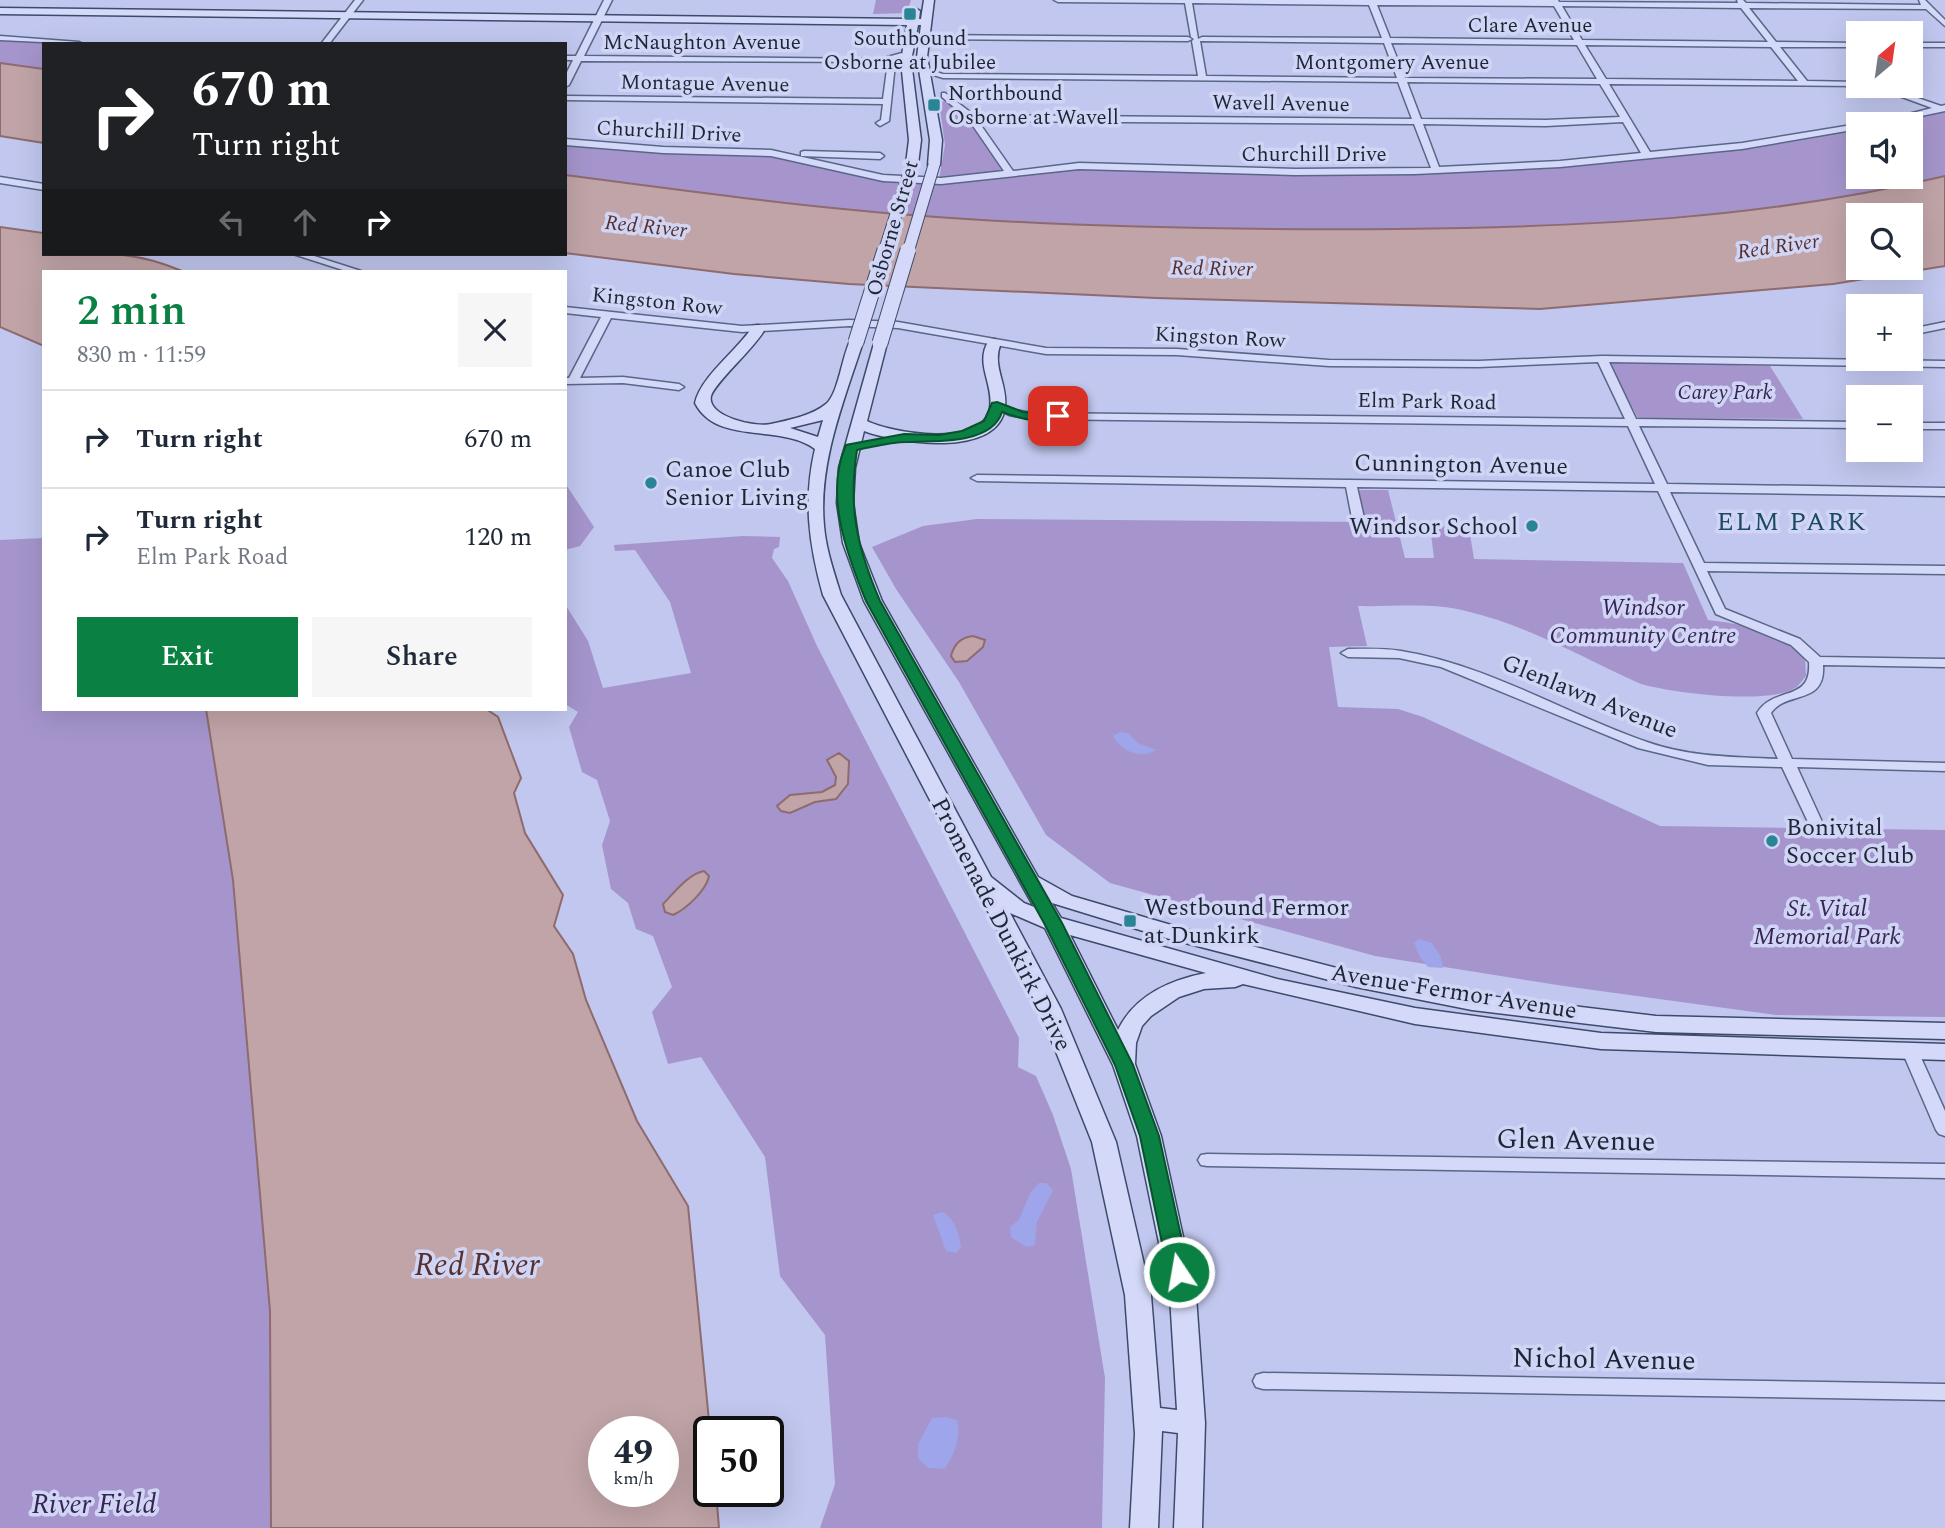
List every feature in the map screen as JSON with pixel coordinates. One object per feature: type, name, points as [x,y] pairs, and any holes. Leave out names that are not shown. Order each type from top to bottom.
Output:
[{"type":"main road","name":"Osborne Street","points":[[856,342],[912,164],[915,140],[906,61],[919,0]]},
{"type":"main road","name":"Osborne Street","points":[[880,343],[934,165],[936,140],[922,57],[929,0]]},
{"type":"main road","points":[[0,11],[913,20]]},
{"type":"main road","points":[[845,19],[927,20]]},
{"type":"main road","points":[[882,20],[902,28],[909,40]]},
{"type":"main road","points":[[758,329],[751,342],[705,391],[702,402],[707,412],[717,419],[738,425],[806,436],[823,448]]},
{"type":"main road","name":"Promenade Dunkirk Drive","points":[[856,342],[815,483],[814,527],[818,553],[832,596],[1050,1009],[1104,1142],[1138,1295],[1147,1418],[1144,1528]]},
{"type":"main road","name":"Promenade Dunkirk Drive","points":[[880,343],[851,447],[845,503],[851,543],[864,583],[1053,923],[1124,1065],[1149,1136],[1179,1272],[1192,1423],[1188,1528]]},
{"type":"main road","points":[[851,447],[904,438],[939,439],[965,435],[988,423],[995,416],[997,406],[989,355],[994,343]]},
{"type":"main road","points":[[768,428],[818,417],[837,402]]},
{"type":"main road","points":[[859,422],[871,429],[904,438]]},
{"type":"main road","name":"Avenue Fermor Avenue","points":[[978,875],[1017,908],[1053,923],[1277,986],[1415,1016],[1601,1041],[1945,1052]]},
{"type":"main road","name":"Avenue Fermor Avenue","points":[[1028,880],[1065,901],[1174,933],[1356,980],[1472,1002],[1656,1024],[1945,1031]]},
{"type":"main road","points":[[1124,1065],[1126,1037],[1132,1026],[1147,1008],[1179,987],[1223,978],[1277,986]]},
{"type":"main road","points":[[1454,1021],[1448,1012],[1453,1004],[1472,1002]]},
{"type":"main road","points":[[1147,1418],[1192,1423]]},
{"type":"street","points":[[327,42],[359,0]]},
{"type":"street","points":[[567,81],[608,0]]},
{"type":"street","points":[[1058,0],[1741,3],[1928,7]]},
{"type":"street","points":[[1189,0],[1202,78]]},
{"type":"street","points":[[1921,0],[1945,24]]},
{"type":"street","points":[[1372,1],[1436,170]]},
{"type":"street","points":[[1556,3],[1648,157]]},
{"type":"street","points":[[1741,3],[1804,83]]},
{"type":"street","name":"Clare Avenue","points":[[924,37],[1846,45]]},
{"type":"street","points":[[0,38],[53,42]]},
{"type":"street","points":[[880,122],[885,121],[893,61],[909,40]]},
{"type":"street","points":[[1923,45],[1945,45]]},
{"type":"street","name":"McNaughton Avenue","points":[[567,58],[893,61]]},
{"type":"street","name":"Montgomery Avenue","points":[[925,71],[943,76],[1846,84]]},
{"type":"street","points":[[945,94],[972,118],[1010,173]]},
{"type":"street","name":"Montague Avenue","points":[[567,98],[886,102]]},
{"type":"street","points":[[1911,98],[1943,109]]},
{"type":"street","points":[[1923,113],[1943,109]]},
{"type":"street","name":"Wavell Avenue","points":[[972,118],[1546,123],[1625,119]]},
{"type":"street","name":"Churchill Drive","points":[[771,153],[862,175],[901,180],[951,181],[1079,166],[1270,172],[1436,170],[1560,164],[1742,146],[1846,129]]},
{"type":"street","name":"Churchill Drive","points":[[567,142],[630,148],[880,156]]},
{"type":"street","points":[[0,180],[42,187]]},
{"type":"street","points":[[0,188],[42,187]]},
{"type":"street","points":[[305,256],[353,270]]},
{"type":"street","name":"Kingston Row","points":[[567,310],[704,326],[758,329],[849,323],[898,325],[1046,351],[1177,352],[1329,363],[1479,364],[1602,359],[1846,361]]},
{"type":"street","points":[[569,380],[607,315]]},
{"type":"street","points":[[1923,330],[1945,325]]},
{"type":"street","points":[[1602,359],[1720,611],[1730,617],[1770,628],[1790,638],[1816,662],[1945,663]]},
{"type":"street","name":"Kingston Row","points":[[1923,363],[1945,364]]},
{"type":"street","points":[[569,380],[623,380],[679,387]]},
{"type":"street","name":"Elm Park Road","points":[[997,406],[1013,413],[1031,416],[1846,425]]},
{"type":"street","points":[[1923,426],[1945,426]]},
{"type":"street","name":"Cunnington Avenue","points":[[977,478],[1945,492]]},
{"type":"street","points":[[1351,484],[1358,518]]},
{"type":"street","points":[[1699,566],[1945,570]]},
{"type":"street","name":"Glenlawn Avenue","points":[[1348,653],[1399,654],[1445,664],[1672,754],[1708,761],[1945,767]]},
{"type":"street","points":[[1816,662],[1816,677],[1808,689],[1766,707],[1764,713],[1816,824]]},
{"type":"street","points":[[1910,1051],[1945,1130]]},
{"type":"street","name":"Glen Avenue","points":[[1207,1160],[1945,1171]]},
{"type":"street","name":"Nichol Avenue","points":[[1263,1381],[1945,1392]]},
{"type":"green space","points":[[876,0],[911,0],[907,13],[873,14]]},
{"type":"green space","points":[[0,38],[53,42],[42,42],[42,69],[0,63]]},
{"type":"green space","points":[[948,101],[967,118],[1005,172],[939,179],[945,145],[939,102]]},
{"type":"green space","points":[[1945,108],[1945,176],[1923,181],[1923,113]]},
{"type":"green space","points":[[1846,129],[1846,189],[1887,189],[1742,211],[1605,223],[1467,228],[1216,228],[1032,223],[911,215],[567,175],[567,142],[771,153],[862,175],[918,181],[1047,168],[1295,172],[1516,167],[1810,136]]},
{"type":"green space","name":"Carey Park","points":[[1615,362],[1770,366],[1803,419],[1638,418],[1610,366]]},
{"type":"green space","points":[[567,486],[594,527],[580,546],[567,549]]},
{"type":"green space","points":[[1357,490],[1388,490],[1405,558],[1434,558],[1430,526],[1469,528],[1474,559],[1683,563],[1708,620],[1748,627],[1784,642],[1805,659],[1806,676],[1795,688],[1764,696],[1720,696],[1674,691],[1641,684],[1533,634],[1489,617],[1453,608],[1358,606],[1367,646],[1329,647],[1338,707],[1398,709],[1423,717],[1660,826],[1945,830],[1945,1017],[1776,1015],[1564,986],[1375,956],[1110,883],[1046,835],[959,682],[896,589],[872,547],[923,526],[977,519],[1363,522]]},
{"type":"green space","points":[[743,536],[780,537],[779,547],[774,549],[772,558],[788,581],[817,646],[1019,1038],[1018,1067],[1036,1076],[1053,1115],[1071,1169],[1105,1378],[1102,1528],[820,1528],[835,1484],[825,1335],[780,1276],[765,1157],[701,1057],[668,1064],[652,1012],[672,987],[653,936],[636,929],[628,903],[611,889],[602,845],[610,821],[597,780],[582,772],[569,727],[578,712],[567,705],[567,607],[588,641],[603,688],[691,673],[670,602],[635,550],[615,551],[614,545]]},
{"type":"green space","name":"River Field","points":[[42,538],[42,711],[206,711],[233,880],[270,1311],[271,1528],[0,1528],[0,540]]},
{"type":"sand","points":[[1120,732],[1128,733],[1138,743],[1156,750],[1138,754],[1126,750],[1113,736]]},
{"type":"sand","points":[[1418,939],[1432,943],[1441,957],[1443,968],[1428,967],[1414,943]]},
{"type":"sand","points":[[1039,1183],[1046,1183],[1053,1190],[1037,1222],[1035,1245],[1026,1247],[1011,1237],[1010,1227],[1019,1220],[1030,1193]]},
{"type":"sand","points":[[942,1212],[953,1222],[957,1232],[961,1247],[956,1253],[946,1251],[933,1215]]},
{"type":"sand","points":[[946,1417],[957,1420],[958,1439],[954,1452],[944,1469],[928,1468],[918,1458],[918,1444],[932,1418]]},
{"type":"water","points":[[0,63],[42,69],[42,143],[0,136]]},
{"type":"water","name":"Red River","points":[[567,175],[781,202],[972,219],[1154,227],[1337,229],[1536,226],[1673,218],[1810,202],[1887,189],[1923,189],[1923,181],[1945,176],[1945,266],[1923,270],[1923,203],[1846,203],[1846,280],[1858,280],[1833,284],[1540,309],[1156,298],[849,284],[734,274],[567,253]]},
{"type":"water","points":[[0,227],[42,233],[42,256],[130,256],[179,270],[42,270],[42,345],[0,327]]},
{"type":"water","points":[[973,636],[985,640],[983,647],[967,661],[955,662],[951,656],[956,645]]},
{"type":"water","name":"Red River","points":[[206,711],[489,711],[498,717],[521,778],[514,793],[525,833],[563,895],[554,926],[573,954],[586,1000],[637,1121],[688,1206],[709,1416],[693,1416],[693,1507],[717,1507],[719,1528],[271,1528],[270,1311],[233,880]]},
{"type":"water","points":[[839,753],[849,761],[848,784],[836,799],[815,802],[790,813],[781,811],[777,806],[790,795],[822,792],[835,785],[836,777],[827,760]]},
{"type":"water","points":[[704,871],[709,876],[695,899],[673,915],[665,912],[663,904],[687,880]]},
{"type":"place","name":"Southbound Osborne at Jubilee","points":[[910,14]]},
{"type":"place","name":"Northbound Osborne at Wavell","points":[[934,105]]},
{"type":"place","name":"Canoe Club Senior Living","points":[[651,483]]},
{"type":"place","name":"Windsor School","points":[[1532,526]]},
{"type":"place","name":"Bonivital Soccer Club","points":[[1772,841]]},
{"type":"place","name":"Westbound Fermor at Dunkirk","points":[[1130,921]]},
{"type":"district","name":"ELM PARK","points":[[1792,521]]},
{"type":"route","points":[[1058,416],[1021,415],[997,406],[995,416],[988,423],[965,435],[928,440],[904,438],[851,447],[845,484],[847,526],[864,583],[873,601],[1053,923],[1124,1065],[1149,1136],[1179,1272]]},
{"type":"park label","name":"Windsor Community Centre","points":[[1643,621]]},
{"type":"park label","name":"St. Vital Memorial Park","points":[[1827,922]]}]
